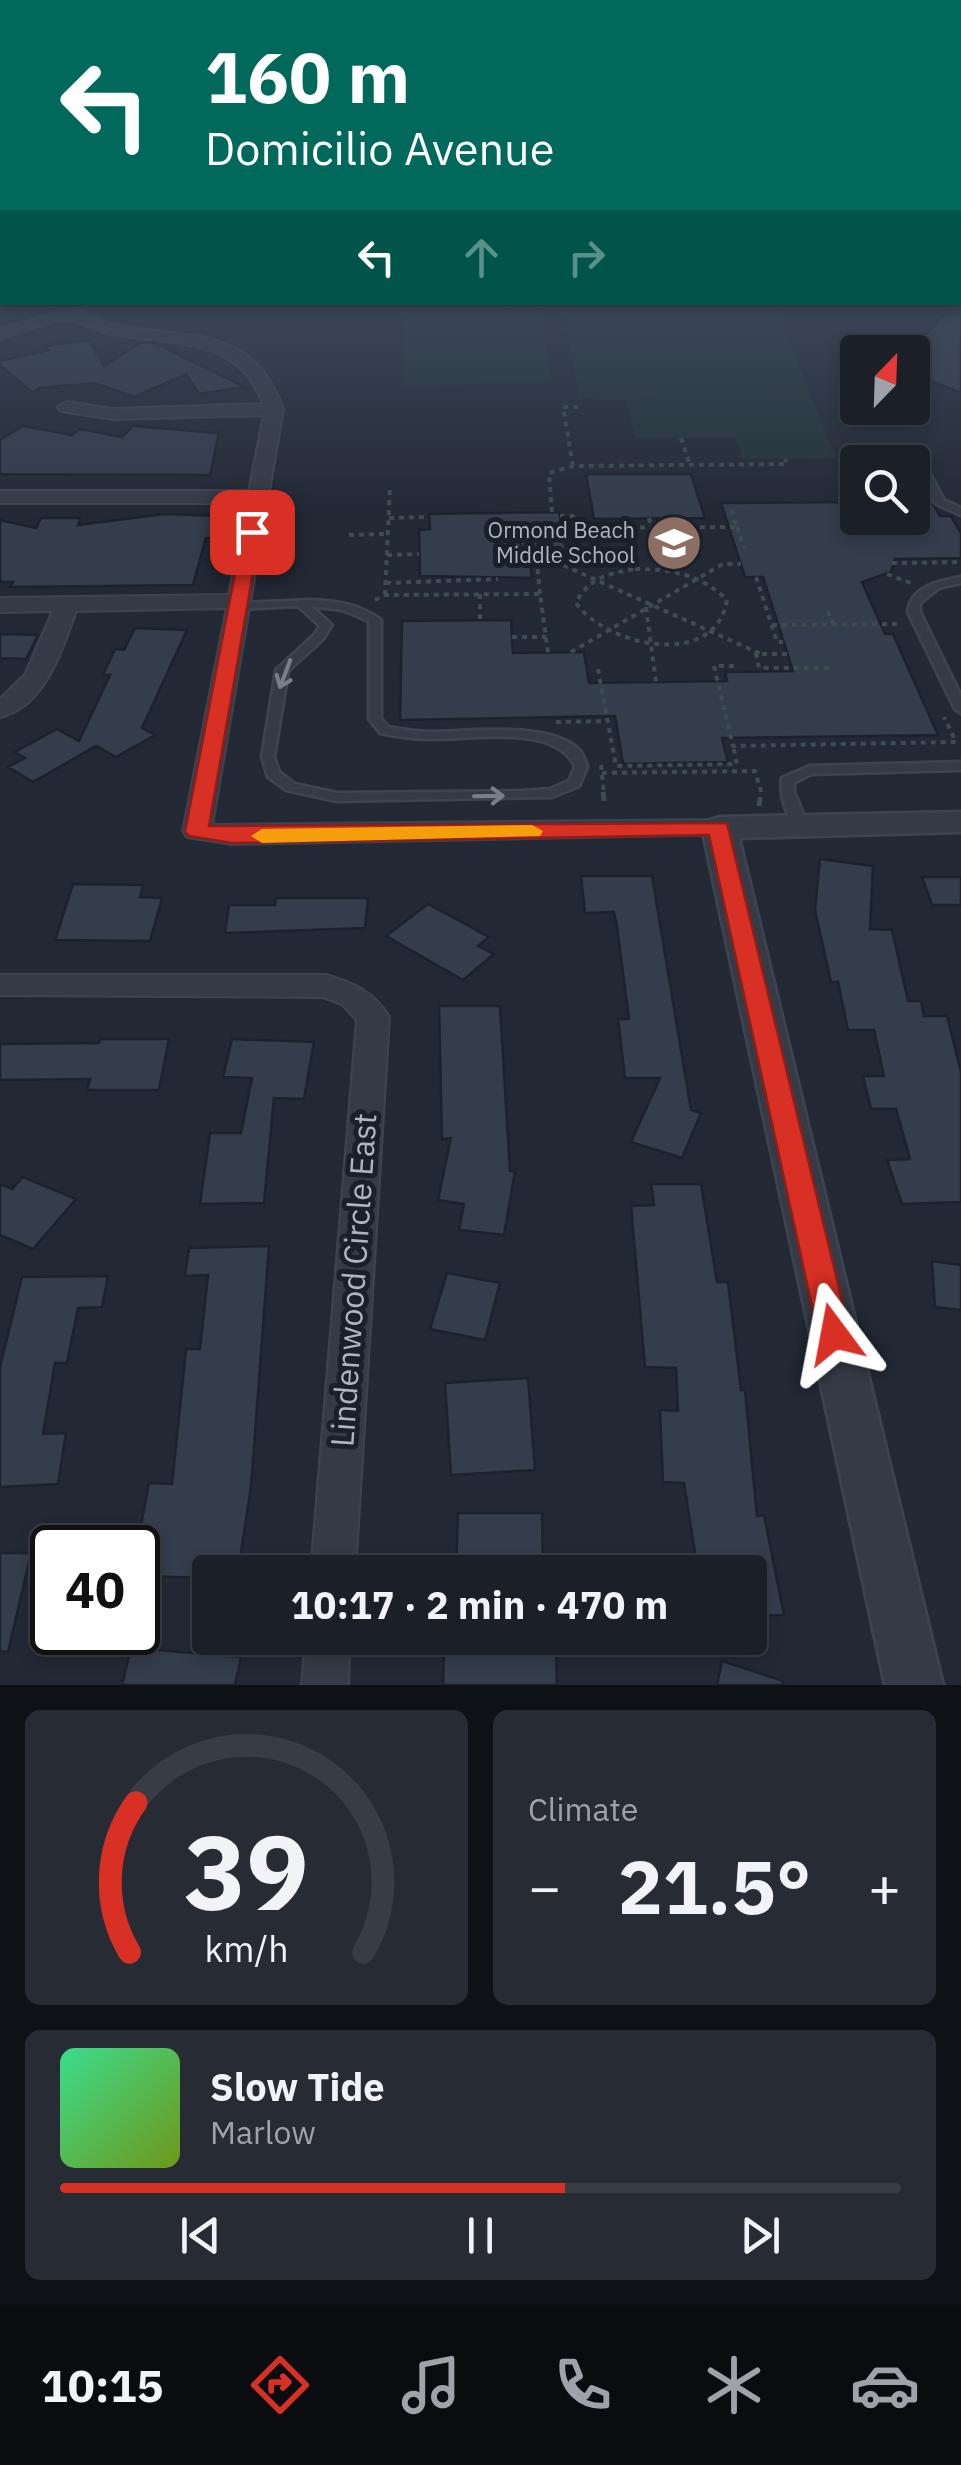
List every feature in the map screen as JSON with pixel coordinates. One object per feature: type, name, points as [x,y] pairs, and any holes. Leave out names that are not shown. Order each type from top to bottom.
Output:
[{"type":"street","points":[[243,360],[270,382],[274,409],[196,832],[232,836],[733,820],[801,826],[961,822]]},
{"type":"street","points":[[67,407],[112,414],[274,409]]},
{"type":"street","points":[[0,497],[257,497]]},
{"type":"street","points":[[0,710],[18,700],[39,676],[67,604]]},
{"type":"street","points":[[0,605],[240,604]]},
{"type":"street","points":[[733,820],[914,1685]]},
{"type":"street","name":"Lindenwood Circle East","points":[[0,985],[326,986],[353,996],[373,1017],[334,1555]]},
{"type":"street","points":[[324,1685],[327,1655]]},
{"type":"lane","points":[[930,483],[940,502],[961,512]]},
{"type":"lane","points":[[961,580],[935,585],[915,602],[914,612],[961,709]]},
{"type":"lane","points":[[240,604],[303,605],[356,607],[375,620],[375,719],[384,730],[421,737],[544,737],[576,754],[582,768],[574,783],[552,794],[522,795],[337,797],[290,788],[273,774],[268,758],[282,670],[319,637],[326,625],[303,605]]},
{"type":"lane","points":[[801,826],[787,792],[788,781],[808,770],[961,766]]},
{"type":"path","points":[[573,466],[564,407],[580,407]]},
{"type":"path","points":[[680,438],[690,465]]},
{"type":"path","points":[[552,512],[548,473],[573,466],[787,464],[785,458]]},
{"type":"path","points":[[385,595],[390,486]]},
{"type":"path","points":[[730,506],[744,548]]},
{"type":"path","points":[[536,553],[584,553],[578,516],[560,516]]},
{"type":"path","points":[[389,518],[429,517]]},
{"type":"path","points":[[650,518],[660,569]]},
{"type":"path","points":[[562,532],[737,527]]},
{"type":"path","points":[[348,535],[388,534]]},
{"type":"path","points":[[536,553],[760,654],[787,654]]},
{"type":"path","points":[[536,553],[548,652]]},
{"type":"path","points":[[387,554],[420,554]]},
{"type":"path","points":[[892,563],[961,565]]},
{"type":"path","points":[[571,652],[723,564],[740,564]]},
{"type":"path","points":[[944,569],[961,565]]},
{"type":"path","points":[[635,569],[660,569],[698,578],[727,600],[728,612],[712,632],[692,640],[651,643],[604,632],[581,616],[576,603],[581,591],[596,579],[635,569]]},
{"type":"path","points":[[887,574],[914,584]]},
{"type":"path","points":[[899,596],[924,575]]},
{"type":"path","points":[[756,577],[777,642],[783,642]]},
{"type":"path","points":[[386,582],[498,579]]},
{"type":"path","points":[[480,594],[480,620]]},
{"type":"path","points":[[381,606],[370,601],[385,595],[540,594]]},
{"type":"path","points":[[649,606],[656,682]]},
{"type":"path","points":[[828,612],[833,624]]},
{"type":"path","points":[[772,625],[901,624],[896,612]]},
{"type":"path","points":[[512,637],[546,637]]},
{"type":"path","points":[[760,654],[756,654],[759,668],[828,668]]},
{"type":"path","points":[[601,770],[616,766],[737,764],[714,666],[734,666]]},
{"type":"path","points":[[598,669],[616,766]]},
{"type":"path","points":[[733,746],[956,742],[940,708]]},
{"type":"path","points":[[576,734],[548,723],[608,720]]},
{"type":"path","points":[[600,758],[606,815]]},
{"type":"path","points":[[601,770],[755,771],[763,800],[733,820]]},
{"type":"shaded area","points":[[404,360],[548,360],[552,383],[404,385]]},
{"type":"shaded area","points":[[573,360],[797,360],[836,458],[743,459],[735,437],[636,438],[626,400],[656,399],[579,398]]},
{"type":"building","points":[[100,360],[104,366],[114,360],[188,360],[244,387],[199,394],[186,374],[134,397],[95,383],[39,388],[33,393],[0,361]]},
{"type":"building","points":[[930,360],[961,360],[961,393],[930,380]]},
{"type":"building","points":[[23,426],[72,435],[80,429],[122,437],[133,426],[219,433],[210,475],[0,474],[0,440]]},
{"type":"building","points":[[586,474],[691,474],[705,518],[594,519]]},
{"type":"building","points":[[930,499],[940,516],[951,516],[961,533],[961,558],[895,559],[891,572],[862,582],[885,634],[893,634],[938,735],[722,738],[728,762],[623,764],[615,716],[400,720],[402,621],[511,620],[513,653],[584,652],[589,683],[727,681],[725,672],[793,671],[763,577],[745,577],[721,503],[840,502],[840,535],[930,535]]},
{"type":"building","points":[[559,512],[566,551],[529,551],[532,578],[420,576],[419,530],[430,529],[429,514]]},
{"type":"building","points":[[164,514],[223,516],[214,538],[206,538],[193,585],[10,587],[13,582],[0,582],[0,520],[36,528],[41,518],[81,518],[78,525]]},
{"type":"building","points":[[135,628],[187,630],[142,728],[155,735],[116,757],[96,746],[33,782],[8,767],[25,758],[15,752],[57,729],[79,741],[110,675],[103,675],[115,649],[124,650]]},
{"type":"building","points":[[0,634],[38,635],[26,659],[0,658]]},
{"type":"building","points":[[820,859],[873,866],[870,929],[892,930],[908,1001],[921,1001],[924,1016],[947,1016],[961,1072],[961,1202],[902,1204],[887,1160],[910,1159],[896,1109],[871,1109],[863,1076],[884,1076],[874,1030],[848,1030],[838,982],[831,982],[815,910]]},
{"type":"building","points":[[581,876],[652,876],[691,1110],[701,1113],[682,1158],[631,1142],[660,1078],[625,1078],[618,1019],[629,1019],[614,912],[585,913]]},
{"type":"building","points":[[922,877],[961,877],[961,905],[932,905]]},
{"type":"building","points":[[73,884],[143,885],[140,897],[162,898],[150,941],[55,940]]},
{"type":"building","points":[[276,898],[368,898],[365,928],[225,933],[229,905],[275,905]]},
{"type":"building","points":[[428,904],[489,937],[478,946],[494,954],[463,980],[386,936]]},
{"type":"building","points":[[439,1006],[500,1006],[510,1171],[515,1171],[504,1235],[459,1230],[464,1204],[438,1200],[451,1138],[442,1139]]},
{"type":"building","points":[[100,1039],[169,1039],[159,1090],[87,1090],[90,1079],[0,1080],[0,1044],[99,1043]]},
{"type":"building","points":[[232,1039],[314,1042],[304,1099],[274,1098],[264,1203],[200,1204],[210,1133],[241,1133],[252,1078],[223,1077]]},
{"type":"building","points":[[23,1177],[76,1199],[33,1249],[0,1235],[0,1184],[12,1189]]},
{"type":"building","points":[[651,1184],[701,1184],[717,1282],[728,1282],[741,1390],[745,1390],[757,1516],[764,1515],[784,1615],[767,1616],[767,1555],[695,1555],[684,1483],[663,1482],[660,1410],[678,1411],[676,1368],[645,1367],[631,1206],[654,1205]]},
{"type":"building","points":[[269,1246],[251,1487],[241,1555],[192,1555],[192,1578],[160,1577],[160,1525],[141,1525],[149,1483],[172,1484],[186,1349],[200,1349],[208,1275],[185,1276],[189,1248]]},
{"type":"building","points":[[932,1261],[961,1265],[961,1310],[935,1307]]},
{"type":"building","points":[[447,1273],[500,1283],[485,1340],[430,1329]]},
{"type":"building","points":[[108,1276],[102,1307],[78,1308],[67,1363],[55,1363],[43,1434],[66,1433],[58,1484],[0,1487],[0,1367],[22,1277]]},
{"type":"building","points":[[528,1378],[535,1470],[451,1475],[445,1383]]},
{"type":"building","points":[[458,1513],[542,1513],[543,1555],[457,1555]]},
{"type":"building","points":[[0,1553],[30,1553],[8,1652],[0,1651]]},
{"type":"building","points":[[160,1650],[241,1657],[235,1685],[122,1685],[129,1655],[160,1655]]},
{"type":"building","points":[[444,1655],[556,1655],[557,1685],[443,1685]]},
{"type":"building","points":[[722,1661],[783,1681],[782,1685],[717,1685]]},
{"type":"slow traffic","points":[[262,836],[532,831]]},
{"type":"place","name":"Ormond Beach Middle School","points":[[674,543]]},
{"type":"route","points":[[252,532],[196,832],[232,836],[719,828],[834,1334]]}]
